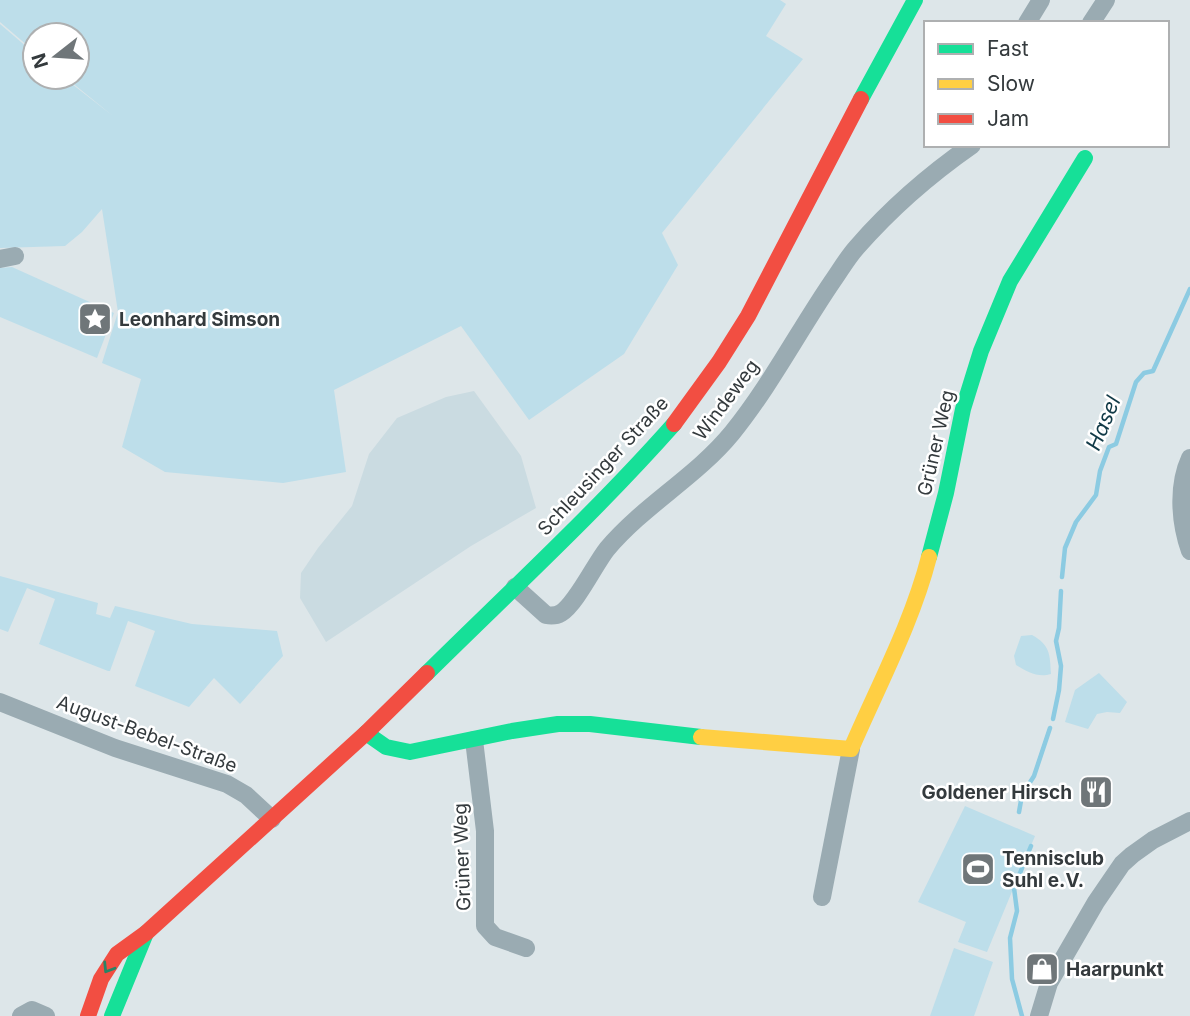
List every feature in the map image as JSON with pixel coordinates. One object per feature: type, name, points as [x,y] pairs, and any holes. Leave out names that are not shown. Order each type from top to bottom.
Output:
[{"type":"main road","name":"Schleusinger Straße","points":[[272,819],[366,733],[515,587],[644,458],[681,416],[748,316],[915,0]]},
{"type":"main road","name":"Grüner Weg","points":[[851,748],[894,654],[924,577],[946,493],[963,409],[981,351],[1010,281],[1085,158]]},
{"type":"main road","points":[[366,733],[381,746],[411,752],[558,724],[590,724],[738,741],[851,748]]},
{"type":"main road","points":[[88,1016],[101,979],[117,954],[146,933],[272,819]]},
{"type":"main road","points":[[112,1016],[146,933]]},
{"type":"street","points":[[1028,21],[1041,0]]},
{"type":"street","points":[[1092,21],[1106,0]]},
{"type":"street","name":"Windeweg","points":[[515,587],[545,615],[563,612],[607,549],[642,514],[701,466],[729,436],[754,404],[855,249],[950,153],[966,147]]},
{"type":"street","points":[[1190,458],[1182,501],[1183,530],[1190,551]]},
{"type":"street","name":"August-Bebel-Straße","points":[[0,702],[115,748],[227,784],[246,795],[272,819]]},
{"type":"street","name":"Grüner Weg","points":[[474,740],[485,831],[485,926],[495,937],[526,948]]},
{"type":"street","name":"Grüner Weg","points":[[822,897],[851,748]]},
{"type":"street","points":[[1039,1016],[1049,983],[1122,864],[1153,840],[1190,821]]},
{"type":"street","points":[[21,1016],[32,1010],[46,1016]]},
{"type":"shaded area","points":[[0,0],[780,0],[786,4],[766,36],[803,59],[662,233],[678,265],[624,354],[529,420],[461,326],[334,390],[346,472],[283,483],[165,472],[122,447],[141,379],[102,363],[118,312],[102,209],[82,232],[65,246],[0,248],[0,24],[21,42],[21,91],[81,91],[113,116],[82,91],[91,91],[91,21],[21,21],[21,40],[0,22]]},
{"type":"shaded area","points":[[12,267],[114,313],[97,358],[0,317],[0,268]]},
{"type":"shaded area","points":[[474,391],[521,456],[536,508],[471,546],[326,642],[300,598],[301,573],[352,506],[369,454],[397,418],[446,397]]},
{"type":"shaded area","points":[[0,576],[98,603],[96,614],[110,618],[115,606],[192,624],[277,631],[283,656],[240,704],[214,678],[189,707],[135,686],[155,631],[128,621],[108,671],[39,644],[55,599],[27,588],[8,632],[0,629]]},
{"type":"shaded area","points":[[1032,635],[1042,642],[1048,651],[1051,674],[1037,675],[1016,665],[1014,656],[1021,636]]},
{"type":"shaded area","points":[[1099,673],[1127,702],[1120,713],[1097,714],[1088,729],[1065,722],[1075,690]]},
{"type":"shaded area","name":"Tennisclub Suhl e.V.","points":[[965,806],[1035,836],[987,952],[958,942],[966,922],[918,902]]},
{"type":"shaded area","points":[[954,948],[993,962],[974,1016],[930,1016]]},
{"type":"waterway","name":"Hasel","points":[[1062,577],[1065,548],[1076,522],[1096,495],[1100,471],[1109,447],[1116,444],[1136,382],[1144,373],[1153,371],[1190,289]]},
{"type":"waterway","name":"Hasel","points":[[1053,719],[1061,666],[1056,641],[1061,591]]},
{"type":"waterway","name":"Hasel","points":[[1019,812],[1022,795],[1034,776],[1050,728]]},
{"type":"waterway","name":"Hasel","points":[[1022,1016],[1012,979],[1010,938],[1017,911],[1014,888],[1031,846]]},
{"type":"traffic: fast","points":[[861,99],[915,0]]},
{"type":"traffic: fast","points":[[929,557],[946,493],[963,409],[981,351],[1010,281],[1085,158]]},
{"type":"traffic: fast","points":[[427,673],[584,519],[674,424]]},
{"type":"traffic: fast","points":[[366,733],[386,747],[410,752],[558,724],[590,724],[701,737]]},
{"type":"traffic: fast","points":[[112,1016],[146,933]]},
{"type":"traffic: slow","points":[[701,737],[851,749],[904,630],[929,557]]},
{"type":"traffic: jam","points":[[674,424],[748,316],[861,99]]},
{"type":"traffic: jam","points":[[88,1016],[101,979],[117,954],[146,933],[366,733],[427,673]]},
{"type":"place","name":"Leonhard Simson","points":[[95,319]]},
{"type":"place","name":"Goldener Hirsch","points":[[1096,792]]},
{"type":"place","name":"Tennisclub Suhl e.V.","points":[[978,869]]},
{"type":"place","name":"Haarpunkt","points":[[1042,969]]}]
